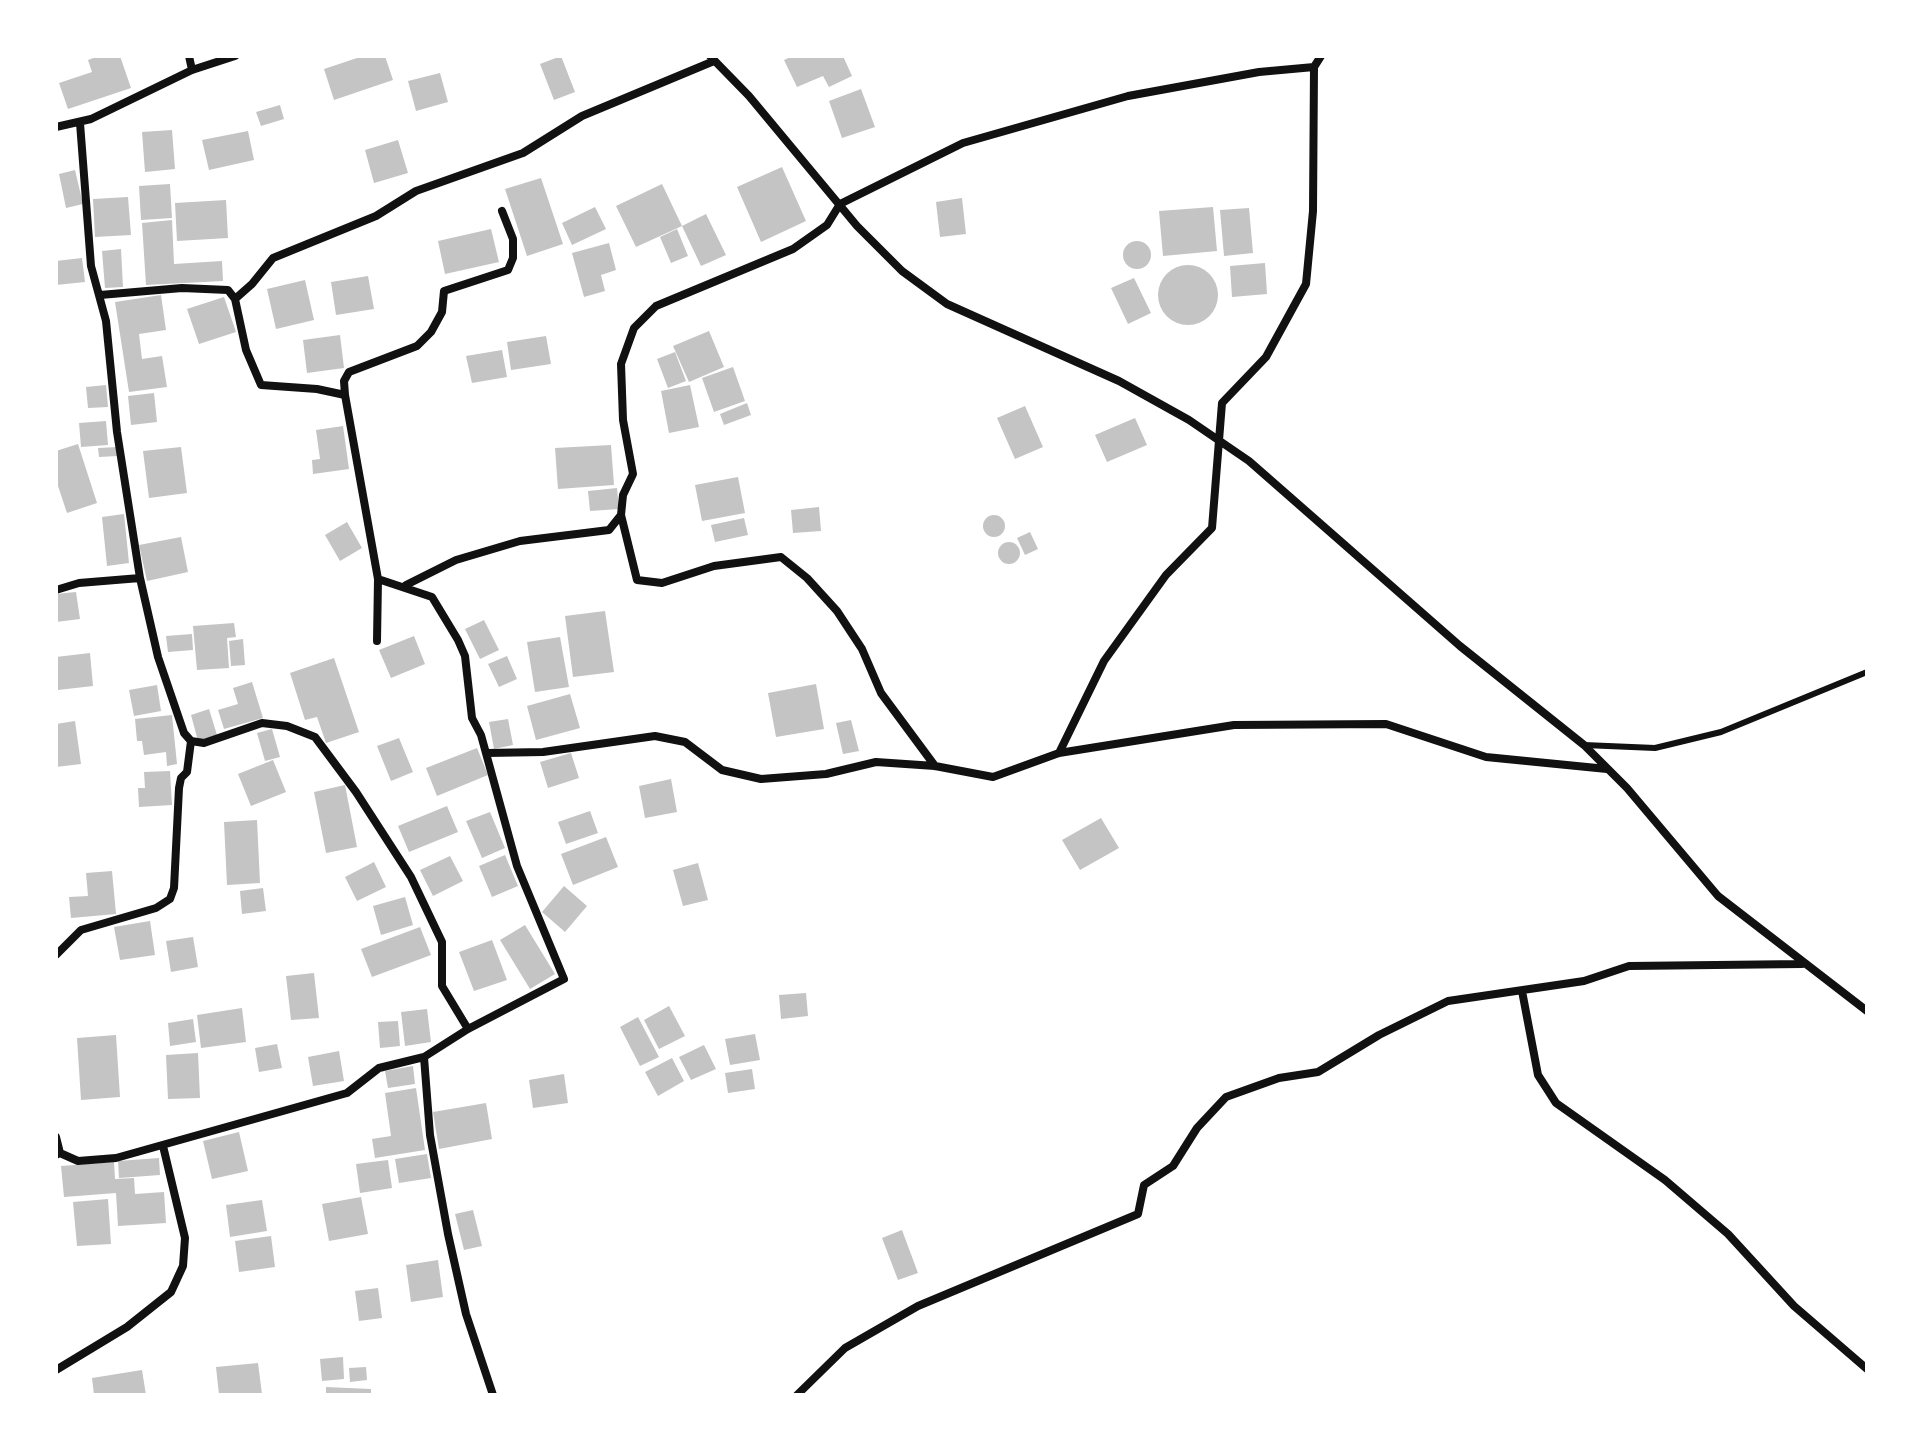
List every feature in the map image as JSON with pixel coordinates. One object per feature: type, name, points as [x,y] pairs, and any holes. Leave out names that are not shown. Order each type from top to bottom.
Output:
[{"type":"street","points":[[189,56],[192,70]]},
{"type":"street","points":[[56,127],[80,123],[192,70],[235,56]]},
{"type":"street","points":[[1059,753],[1104,661],[1166,575],[1212,528],[1222,403],[1266,357],[1306,284],[1313,211],[1314,67],[1321,56]]},
{"type":"street","points":[[235,299],[273,258],[376,216],[416,191],[523,153],[582,116],[712,59],[749,96],[857,226],[902,271],[947,304],[1119,381],[1218,440],[1292,497],[1460,646],[1584,745],[1718,896],[1867,1011]]},
{"type":"street","points":[[935,766],[881,693],[862,649],[837,611],[807,578],[781,557],[714,566],[662,583],[637,580],[621,515],[623,495],[633,474],[623,420],[621,364],[634,328],[656,306],[793,249],[827,225],[840,204],[963,143],[1128,96],[1259,72],[1314,67]]},
{"type":"street","points":[[80,123],[91,266],[95,288],[100,295],[140,578],[158,657],[184,733],[191,741],[204,743],[262,723],[287,726],[315,737],[356,792],[411,877],[442,942],[442,986],[468,1029]]},
{"type":"street","points":[[377,641],[378,579],[344,381],[349,372],[417,346],[431,332],[442,312],[444,291],[508,270],[513,258],[513,239],[502,211]]},
{"type":"street","points":[[100,295],[195,288],[228,290],[235,299],[246,350],[261,385],[317,389],[345,395]]},
{"type":"street","points":[[406,585],[456,560],[520,541],[609,530],[621,515]]},
{"type":"street","points":[[56,590],[79,583],[140,578]]},
{"type":"street","points":[[56,1137],[58,1154],[78,1161],[116,1158],[347,1093],[379,1068],[424,1057],[468,1029],[564,979],[517,866],[487,753],[472,718],[465,656],[458,640],[432,597],[406,585],[378,579]]},
{"type":"street","points":[[487,753],[543,752],[655,736],[685,742],[722,770],[761,779],[826,774],[876,762],[935,766],[993,777],[1059,753],[1234,725],[1386,724],[1486,757],[1608,769]]},
{"type":"street","points":[[56,955],[81,930],[156,908],[170,899],[174,888],[179,788],[181,778],[187,772],[191,741]]},
{"type":"street","points":[[797,1395],[845,1348],[918,1306],[1138,1214],[1144,1185],[1173,1166],[1197,1128],[1226,1097],[1279,1078],[1318,1072],[1379,1035],[1448,1001],[1584,981],[1629,966],[1803,964]]},
{"type":"street","points":[[1522,991],[1538,1075],[1556,1103],[1665,1180],[1728,1234],[1794,1306],[1867,1369]]},
{"type":"street","points":[[424,1057],[430,1135],[448,1234],[466,1314],[493,1395]]},
{"type":"street","points":[[56,1370],[127,1327],[171,1292],[183,1266],[185,1238],[163,1146]]},
{"type":"lane","points":[[1584,745],[1655,748],[1721,732],[1867,672]]},
{"type":"building","points":[[99,56],[120,56],[131,88],[68,109],[59,83],[92,72],[88,60]]},
{"type":"building","points":[[363,56],[385,56],[393,80],[334,100],[324,69]]},
{"type":"building","points":[[561,56],[575,92],[554,100],[540,64]]},
{"type":"building","points":[[793,56],[843,56],[852,76],[829,87],[823,76],[797,87],[784,60]]},
{"type":"building","points":[[440,73],[448,102],[416,111],[408,81]]},
{"type":"building","points":[[861,89],[875,127],[842,138],[829,101]]},
{"type":"building","points":[[280,105],[284,119],[261,126],[256,112]]},
{"type":"building","points":[[172,130],[175,169],[145,172],[142,132]]},
{"type":"building","points":[[248,131],[254,160],[209,170],[202,140]]},
{"type":"building","points":[[398,140],[408,173],[374,183],[365,150]]},
{"type":"building","points":[[782,167],[806,221],[761,242],[737,187]]},
{"type":"building","points":[[75,170],[83,204],[66,208],[59,174]]},
{"type":"building","points":[[541,178],[563,244],[527,256],[505,189]]},
{"type":"building","points":[[170,184],[172,218],[141,220],[139,186]]},
{"type":"building","points":[[662,184],[682,226],[636,247],[616,206]]},
{"type":"building","points":[[128,197],[131,235],[95,237],[93,199]]},
{"type":"building","points":[[962,198],[966,234],[940,237],[936,202]]},
{"type":"building","points":[[226,200],[228,238],[177,241],[175,203]]},
{"type":"building","points":[[595,207],[606,229],[572,245],[562,223]]},
{"type":"building","points":[[1213,207],[1217,251],[1163,256],[1159,211]]},
{"type":"building","points":[[1249,208],[1253,253],[1224,256],[1220,210]]},
{"type":"building","points":[[706,214],[726,255],[701,266],[682,226]]},
{"type":"building","points":[[172,220],[174,264],[222,261],[223,281],[146,285],[142,223]]},
{"type":"building","points":[[491,229],[499,262],[445,274],[438,241]]},
{"type":"building","points":[[677,229],[688,256],[671,263],[660,237]]},
{"type":"building","points":[[1137,241],[1147,245],[1151,255],[1147,265],[1137,269],[1127,265],[1123,255],[1127,245]]},
{"type":"building","points":[[609,243],[616,270],[601,275],[605,291],[584,297],[572,253]]},
{"type":"building","points":[[121,249],[123,287],[105,288],[102,251]]},
{"type":"building","points":[[82,258],[85,282],[56,285],[56,261]]},
{"type":"building","points":[[1265,263],[1267,294],[1232,297],[1230,266]]},
{"type":"building","points":[[1188,265],[1199,267],[1209,274],[1216,284],[1216,306],[1209,316],[1199,323],[1188,325],[1177,323],[1167,316],[1160,306],[1158,295],[1160,284],[1167,274],[1177,267]]},
{"type":"building","points":[[368,276],[374,309],[336,315],[331,282]]},
{"type":"building","points":[[1134,278],[1151,313],[1128,324],[1111,288]]},
{"type":"building","points":[[305,280],[314,320],[276,329],[267,289]]},
{"type":"building","points":[[161,295],[166,330],[139,334],[142,359],[162,356],[167,387],[129,392],[115,302]]},
{"type":"building","points":[[224,297],[236,332],[199,344],[187,309]]},
{"type":"building","points":[[709,331],[724,367],[689,382],[673,346]]},
{"type":"building","points":[[340,335],[344,368],[307,373],[303,340]]},
{"type":"building","points":[[546,336],[551,364],[511,370],[507,342]]},
{"type":"building","points":[[502,350],[507,377],[472,383],[466,356]]},
{"type":"building","points":[[675,352],[686,381],[668,388],[657,359]]},
{"type":"building","points":[[733,367],[745,401],[714,412],[702,378]]},
{"type":"building","points":[[106,385],[108,407],[88,408],[86,387]]},
{"type":"building","points":[[690,385],[699,427],[669,433],[661,391]]},
{"type":"building","points":[[154,393],[157,422],[131,425],[128,396]]},
{"type":"building","points":[[747,403],[751,415],[724,425],[720,414]]},
{"type":"building","points":[[1025,406],[1043,447],[1015,459],[997,418]]},
{"type":"building","points":[[1135,418],[1147,445],[1107,462],[1095,435]]},
{"type":"building","points":[[106,421],[108,445],[81,447],[79,423]]},
{"type":"building","points":[[343,426],[349,469],[313,474],[312,460],[320,459],[316,430]]},
{"type":"building","points":[[78,444],[97,503],[67,513],[56,480],[56,451]]},
{"type":"building","points":[[611,445],[614,485],[558,489],[555,448]]},
{"type":"building","points":[[117,447],[118,456],[99,457],[98,448]]},
{"type":"building","points":[[181,447],[187,493],[149,498],[143,451]]},
{"type":"building","points":[[738,477],[745,513],[702,521],[695,485]]},
{"type":"building","points":[[617,488],[619,509],[590,511],[588,491]]},
{"type":"building","points":[[819,507],[821,531],[793,533],[791,510]]},
{"type":"building","points":[[124,514],[129,563],[107,566],[102,517]]},
{"type":"building","points":[[994,515],[1002,518],[1005,526],[1002,534],[994,537],[986,534],[983,526],[986,518]]},
{"type":"building","points":[[744,518],[748,535],[715,542],[711,525]]},
{"type":"building","points":[[347,522],[362,548],[340,561],[325,535]]},
{"type":"building","points":[[1030,532],[1038,549],[1025,555],[1017,538]]},
{"type":"building","points":[[181,537],[188,572],[147,581],[139,545]]},
{"type":"building","points":[[1005,542],[1013,542],[1020,553],[1013,564],[1005,564],[998,557],[998,549]]},
{"type":"building","points":[[76,592],[80,619],[56,622],[56,594]]},
{"type":"building","points":[[605,611],[614,672],[573,677],[565,616]]},
{"type":"building","points":[[484,620],[499,650],[480,659],[465,629]]},
{"type":"building","points":[[234,623],[236,637],[227,638],[229,668],[197,670],[193,626]]},
{"type":"building","points":[[192,634],[193,650],[168,652],[166,636]]},
{"type":"building","points":[[414,636],[425,664],[391,678],[379,650]]},
{"type":"building","points":[[560,637],[569,687],[535,692],[527,642]]},
{"type":"building","points":[[243,639],[245,665],[231,666],[229,641]]},
{"type":"building","points":[[90,653],[93,686],[58,690],[56,657]]},
{"type":"building","points":[[507,656],[517,679],[499,687],[488,664]]},
{"type":"building","points":[[334,658],[359,732],[326,743],[317,717],[305,720],[290,673]]},
{"type":"building","points":[[252,682],[263,718],[224,729],[218,710],[238,704],[233,688]]},
{"type":"building","points":[[816,684],[824,729],[776,737],[768,693]]},
{"type":"building","points":[[157,685],[161,711],[134,716],[129,690]]},
{"type":"building","points":[[570,694],[580,728],[536,740],[527,706]]},
{"type":"building","points":[[209,709],[217,735],[198,741],[191,715]]},
{"type":"building","points":[[172,715],[177,764],[167,766],[166,752],[144,755],[142,741],[137,741],[135,719]]},
{"type":"building","points":[[508,719],[513,745],[494,749],[489,722]]},
{"type":"building","points":[[851,720],[859,751],[843,754],[836,723]]},
{"type":"building","points":[[75,721],[81,764],[56,767],[56,724]]},
{"type":"building","points":[[272,729],[280,757],[265,761],[257,733]]},
{"type":"building","points":[[399,738],[413,772],[391,781],[377,746]]},
{"type":"building","points":[[477,748],[488,775],[437,796],[426,768]]},
{"type":"building","points":[[571,753],[579,778],[548,788],[540,762]]},
{"type":"building","points":[[273,760],[286,792],[251,806],[238,774]]},
{"type":"building","points":[[170,771],[172,805],[139,807],[138,788],[145,788],[144,772]]},
{"type":"building","points":[[671,779],[677,812],[645,818],[639,786]]},
{"type":"building","points":[[345,785],[357,847],[326,853],[314,792]]},
{"type":"building","points":[[447,806],[458,832],[409,852],[398,826]]},
{"type":"building","points":[[590,811],[598,833],[566,844],[558,822]]},
{"type":"building","points":[[490,812],[505,848],[482,858],[466,821]]},
{"type":"building","points":[[1101,818],[1119,848],[1080,870],[1062,840]]},
{"type":"building","points":[[257,820],[260,883],[227,885],[224,822]]},
{"type":"building","points":[[606,837],[618,867],[573,885],[561,854]]},
{"type":"building","points":[[505,855],[518,886],[492,897],[479,866]]},
{"type":"building","points":[[450,856],[463,881],[433,896],[420,870]]},
{"type":"building","points":[[374,862],[386,887],[357,901],[345,877]]},
{"type":"building","points":[[698,863],[708,900],[683,906],[673,870]]},
{"type":"building","points":[[112,871],[116,914],[71,918],[69,897],[88,896],[86,873]]},
{"type":"building","points":[[564,886],[587,906],[565,932],[542,912]]},
{"type":"building","points":[[263,888],[266,911],[242,914],[240,891]]},
{"type":"building","points":[[405,897],[413,925],[381,935],[373,906]]},
{"type":"building","points":[[150,921],[155,955],[120,960],[114,927]]},
{"type":"building","points":[[525,925],[555,974],[530,989],[500,940]]},
{"type":"building","points":[[420,927],[431,955],[372,977],[361,949]]},
{"type":"building","points":[[193,937],[198,967],[171,972],[166,941]]},
{"type":"building","points":[[492,940],[507,980],[474,991],[459,952]]},
{"type":"building","points":[[314,973],[319,1018],[291,1020],[286,976]]},
{"type":"building","points":[[806,993],[808,1016],[781,1019],[779,995]]},
{"type":"building","points":[[669,1006],[685,1036],[659,1049],[644,1020]]},
{"type":"building","points":[[242,1008],[246,1042],[201,1048],[197,1015]]},
{"type":"building","points":[[427,1009],[431,1042],[405,1046],[401,1012]]},
{"type":"building","points":[[638,1017],[659,1057],[640,1066],[620,1027]]},
{"type":"building","points":[[193,1019],[196,1042],[170,1046],[168,1023]]},
{"type":"building","points":[[398,1021],[400,1046],[380,1048],[378,1022]]},
{"type":"building","points":[[755,1034],[760,1060],[730,1065],[725,1039]]},
{"type":"building","points":[[116,1035],[120,1097],[81,1100],[77,1038]]},
{"type":"building","points":[[277,1044],[282,1068],[259,1072],[255,1048]]},
{"type":"building","points":[[704,1045],[716,1069],[691,1080],[679,1057]]},
{"type":"building","points":[[339,1051],[344,1081],[313,1086],[308,1057]]},
{"type":"building","points":[[198,1053],[200,1098],[168,1099],[166,1055]]},
{"type":"building","points":[[672,1058],[684,1081],[658,1096],[645,1072]]},
{"type":"building","points":[[413,1066],[415,1084],[388,1088],[385,1071]]},
{"type":"building","points":[[752,1069],[755,1089],[728,1093],[725,1073]]},
{"type":"building","points":[[564,1074],[568,1103],[533,1108],[529,1080]]},
{"type":"building","points":[[416,1088],[425,1150],[375,1158],[372,1139],[391,1136],[385,1093]]},
{"type":"building","points":[[486,1103],[492,1139],[439,1149],[433,1112]]},
{"type":"building","points":[[239,1132],[248,1171],[212,1179],[203,1141]]},
{"type":"building","points":[[427,1154],[431,1178],[399,1183],[395,1159]]},
{"type":"building","points":[[159,1158],[160,1175],[119,1178],[118,1161]]},
{"type":"building","points":[[388,1160],[392,1188],[360,1193],[356,1164]]},
{"type":"building","points":[[114,1162],[115,1179],[134,1178],[135,1194],[164,1192],[166,1223],[118,1226],[116,1193],[64,1197],[61,1166]]},
{"type":"building","points":[[361,1197],[368,1234],[329,1241],[322,1204]]},
{"type":"building","points":[[108,1199],[111,1244],[77,1246],[73,1202]]},
{"type":"building","points":[[262,1200],[267,1231],[230,1237],[226,1205]]},
{"type":"building","points":[[473,1210],[482,1246],[464,1250],[455,1214]]},
{"type":"building","points":[[902,1230],[918,1273],[898,1280],[882,1238]]},
{"type":"building","points":[[271,1236],[275,1267],[239,1272],[235,1241]]},
{"type":"building","points":[[438,1260],[443,1297],[411,1302],[406,1265]]},
{"type":"building","points":[[378,1288],[382,1318],[359,1321],[355,1291]]},
{"type":"building","points":[[343,1357],[344,1379],[322,1381],[320,1359]]},
{"type":"building","points":[[258,1363],[262,1394],[219,1395],[216,1367]]},
{"type":"building","points":[[366,1367],[367,1380],[350,1382],[349,1368]]},
{"type":"building","points":[[142,1370],[146,1395],[94,1395],[92,1378]]},
{"type":"building","points":[[326,1387],[371,1389],[371,1395],[326,1395]]}]
